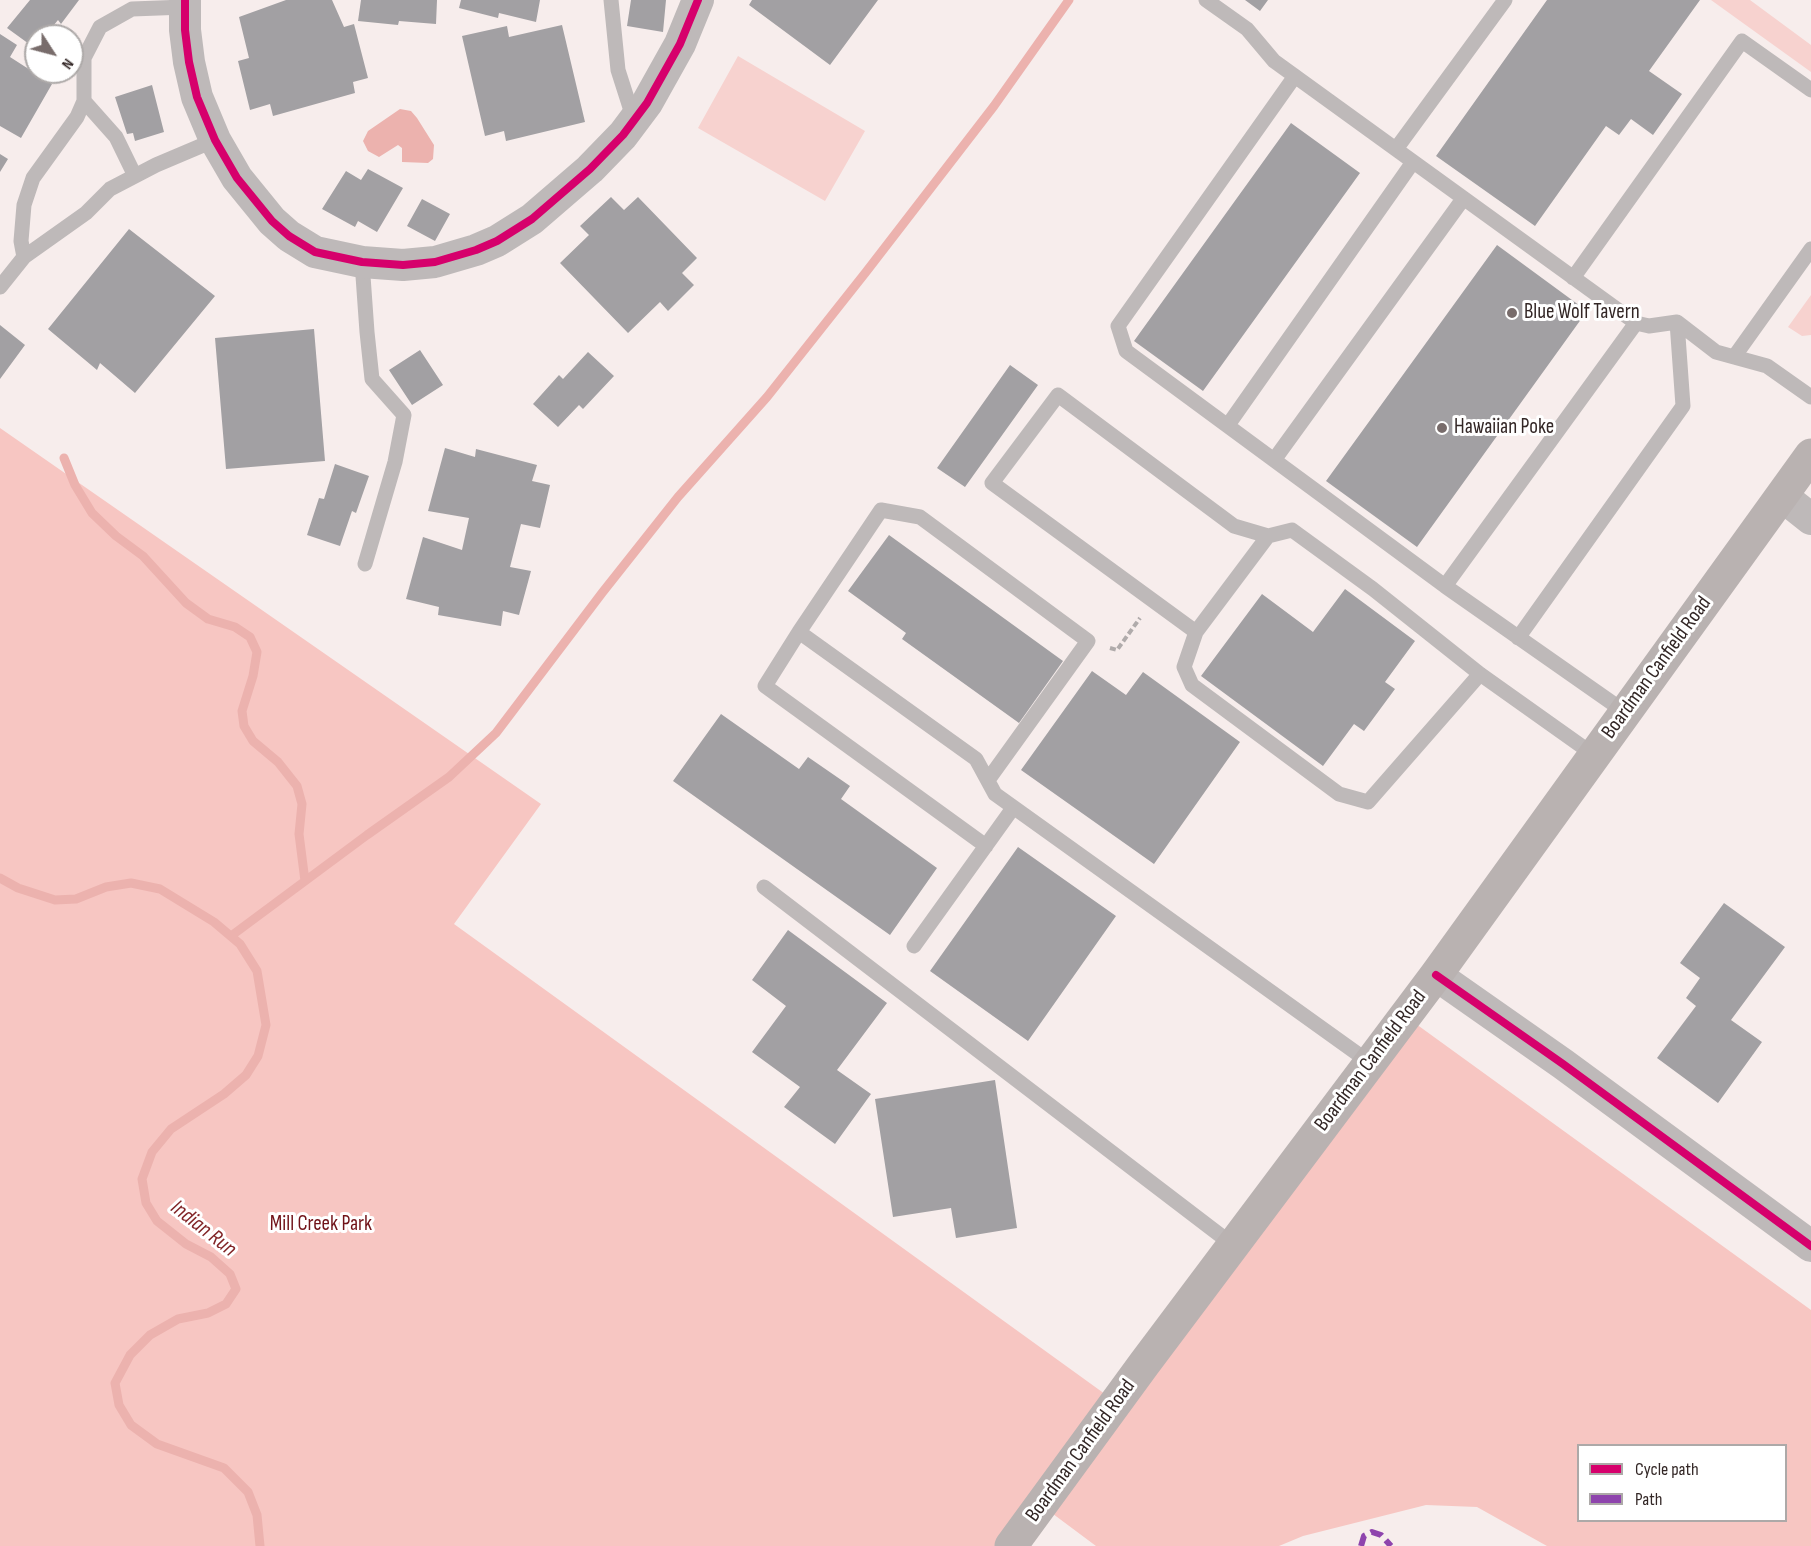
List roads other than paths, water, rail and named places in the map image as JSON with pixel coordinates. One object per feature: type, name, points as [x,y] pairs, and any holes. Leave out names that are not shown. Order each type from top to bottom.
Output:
[{"type":"main road","name":"Boardman Canfield Road","points":[[1011,1546],[1369,1062],[1436,975],[1811,455]]},
{"type":"street","points":[[185,3],[185,30],[196,97],[215,140],[237,178],[272,222],[315,252],[362,262],[403,265],[435,262],[497,241],[532,219],[591,169],[647,103],[680,44],[698,0]]},
{"type":"street","points":[[1782,496],[1811,519]]},
{"type":"street","points":[[1436,975],[1563,1064],[1811,1246]]},
{"type":"lane","points":[[611,0],[618,70],[634,120]]},
{"type":"lane","points":[[1206,0],[1246,29],[1274,61],[1636,323],[1649,326],[1677,322],[1716,352],[1767,366],[1811,397]]},
{"type":"lane","points":[[1396,149],[1505,0]]},
{"type":"lane","points":[[24,257],[21,241],[24,205],[33,178],[78,117],[84,101],[84,58],[100,27],[132,9],[185,3]]},
{"type":"lane","points":[[1573,278],[1742,41],[1811,90]]},
{"type":"lane","points":[[1295,76],[1118,326],[1126,351],[1445,586],[1625,712]]},
{"type":"lane","points":[[84,101],[116,137],[135,176]]},
{"type":"lane","points":[[0,287],[24,257],[86,213],[110,189],[156,165],[215,140]]},
{"type":"lane","points":[[1228,425],[1413,162]]},
{"type":"lane","points":[[1274,460],[1463,199]]},
{"type":"lane","points":[[1734,357],[1811,249]]},
{"type":"lane","points":[[362,262],[372,379],[404,415],[395,462],[365,564]]},
{"type":"lane","points":[[1518,638],[1683,406],[1677,322]]},
{"type":"lane","points":[[1445,586],[1636,323]]},
{"type":"lane","points":[[1196,632],[993,483],[1058,395],[1234,526],[1268,536],[1292,530],[1372,589],[1480,674],[1594,755]]},
{"type":"lane","points":[[986,846],[765,687],[881,510],[920,517],[1088,641],[987,780]]},
{"type":"lane","points":[[1268,536],[1196,632],[1184,667],[1192,685],[1340,794],[1368,802],[1480,674]]},
{"type":"lane","points":[[799,632],[976,759],[995,794],[1013,808],[1369,1062]]},
{"type":"lane","points":[[915,946],[1013,808]]},
{"type":"lane","points":[[764,887],[1233,1245]]},
{"type":"waterway","points":[[231,936],[449,777],[496,733],[678,497],[767,397],[866,272],[994,106],[1069,0]]},
{"type":"waterway","points":[[64,458],[75,485],[92,513],[116,536],[143,556],[186,603],[208,619],[235,627],[250,637],[257,652],[253,676],[242,711],[244,726],[253,741],[278,762],[297,786],[302,804],[299,834],[305,881]]},
{"type":"waterway","name":"Indian Run","points":[[0,878],[18,888],[55,900],[76,899],[106,887],[131,883],[160,889],[214,922],[240,944],[257,971],[266,1025],[258,1056],[246,1075],[224,1094],[171,1129],[152,1152],[142,1179],[146,1203],[157,1221],[186,1244],[211,1257],[230,1274],[236,1289],[226,1304],[208,1313],[178,1319],[150,1335],[130,1355],[115,1383],[119,1405],[131,1425],[157,1444],[224,1468],[248,1492],[257,1515],[260,1546]]},
{"type":"place","name":"Blue Wolf Tavern","points":[[1512,313]]},
{"type":"place","name":"Hawaiian Poke","points":[[1442,428]]},
{"type":"park label","name":"Mill Creek Park","points":[[321,1225]]}]
